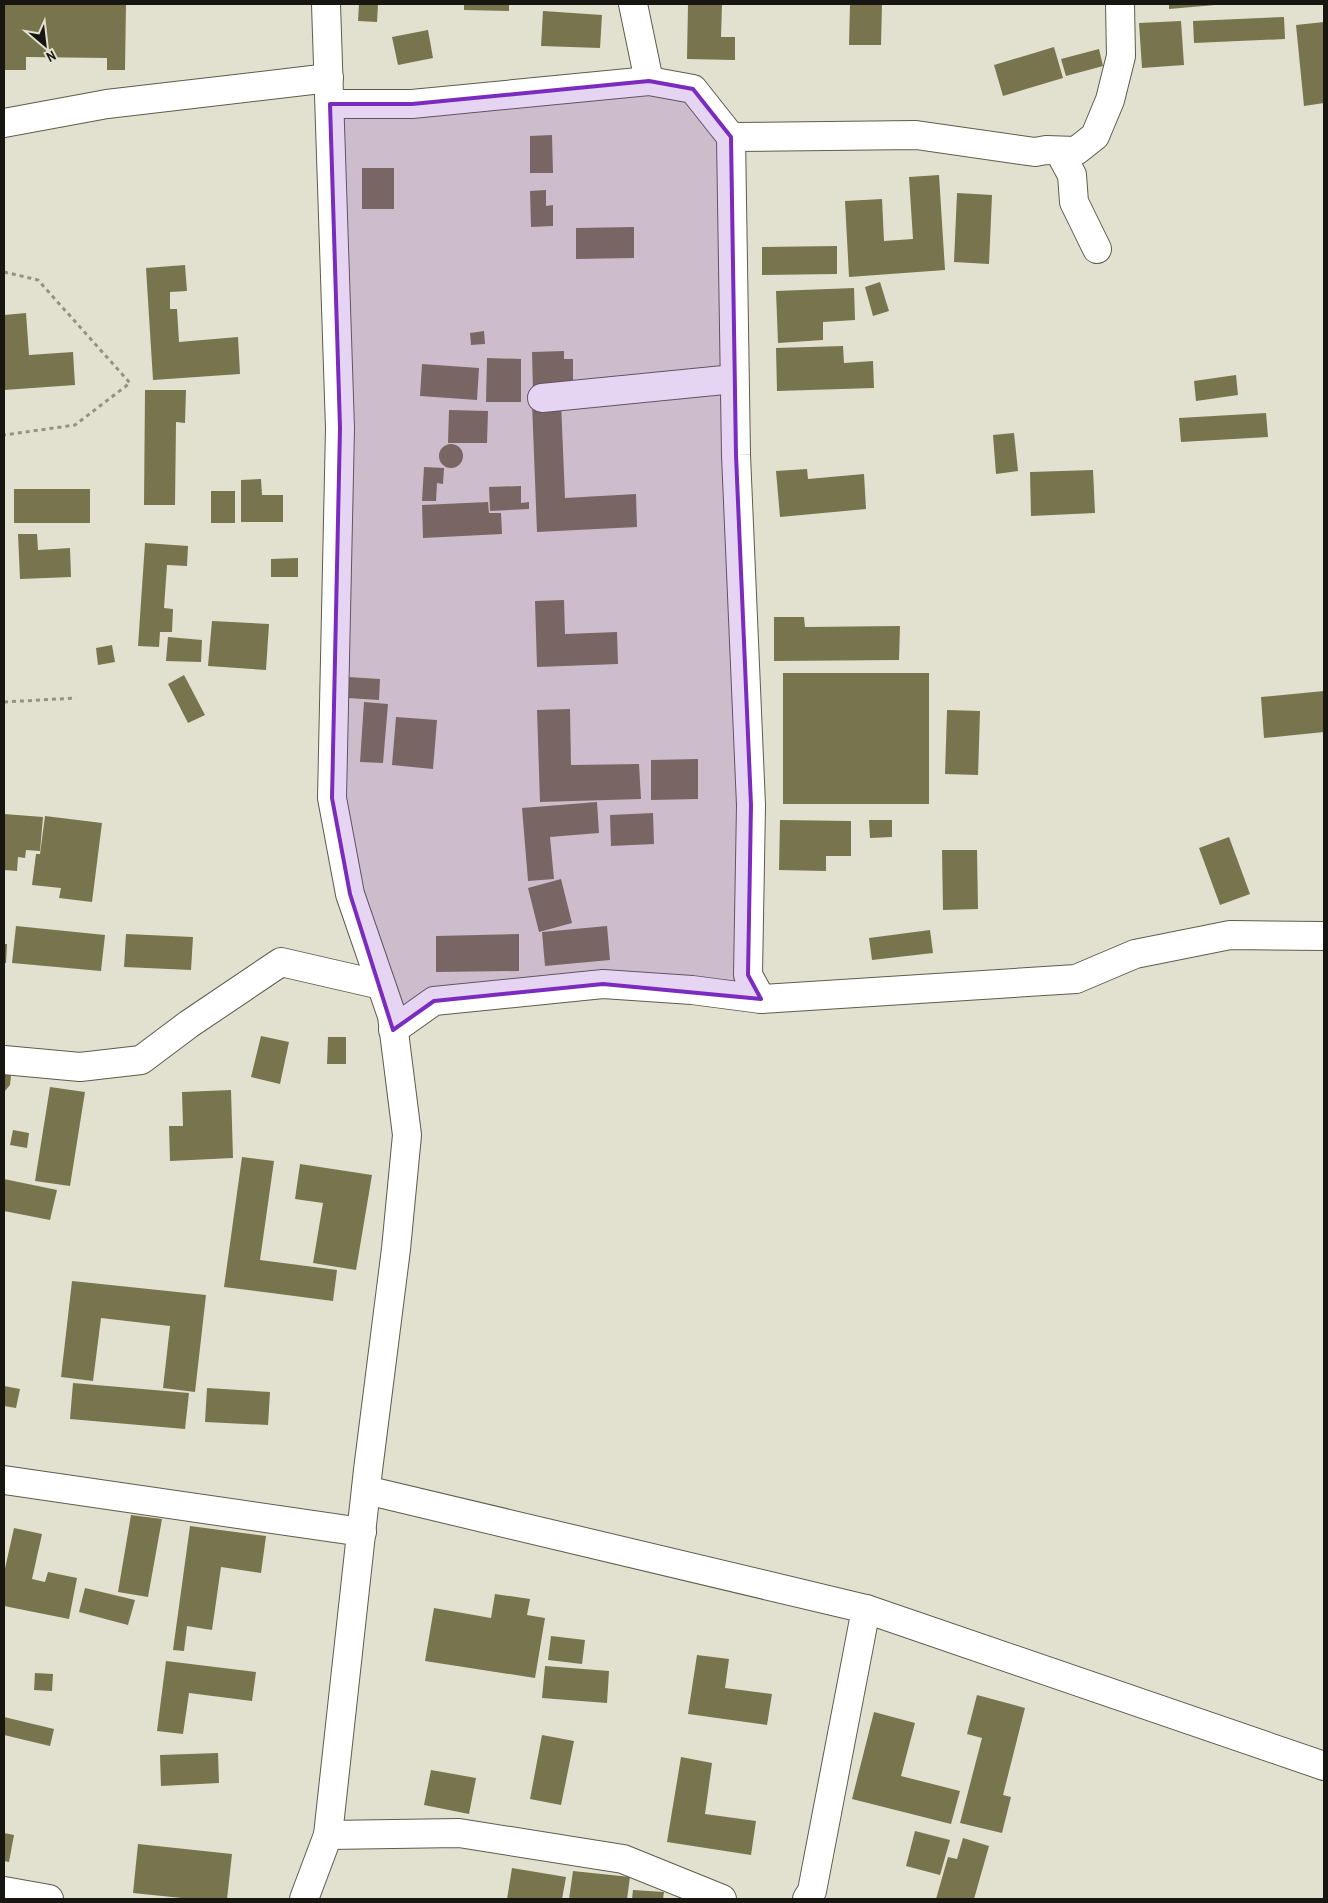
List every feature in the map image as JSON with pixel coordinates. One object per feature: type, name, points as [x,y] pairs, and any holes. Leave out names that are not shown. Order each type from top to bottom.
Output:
[{"type":"street","points":[[304,1899],[328,1834],[366,1490],[396,1249],[407,1135],[392,1016],[350,894],[332,798],[340,428],[326,4]]},
{"type":"street","points":[[633,4],[649,81]]},
{"type":"street","points":[[730,138],[916,134],[1035,152],[1046,150],[1059,152],[1076,151],[1095,136],[1110,100],[1121,56],[1120,4]]},
{"type":"street","points":[[4,124],[107,104],[330,91],[412,104],[649,81],[693,89],[730,138],[734,379],[751,805],[748,975],[761,1000]]},
{"type":"street","points":[[1059,152],[1072,175],[1074,202],[1097,249]]},
{"type":"street","points":[[542,398],[734,379]]},
{"type":"street","points":[[393,1030],[434,1001],[603,984],[692,990],[761,1000],[1076,979],[1135,954],[1230,935],[1324,936]]},
{"type":"street","points":[[4,1060],[80,1066],[141,1060],[189,1024],[281,962],[381,985]]},
{"type":"street","points":[[4,1480],[362,1532]]},
{"type":"street","points":[[366,1490],[866,1609],[1324,1766]]},
{"type":"street","points":[[807,1899],[812,1891],[866,1609]]},
{"type":"street","points":[[328,1834],[459,1833],[623,1859],[722,1899]]},
{"type":"street","points":[[4,1890],[49,1899]]},
{"type":"path","points":[[4,272],[38,280],[130,383],[75,425],[4,435]]},
{"type":"path","points":[[4,702],[76,698]]},
{"type":"highlighted area","points":[[649,81],[693,89],[731,137],[736,455],[751,805],[748,975],[761,999],[603,984],[434,1001],[393,1030],[350,894],[332,798],[340,428],[330,104],[412,104]]},
{"type":"building","points":[[4,4],[126,4],[125,70],[107,70],[107,58],[26,57],[26,70],[4,70]]},
{"type":"building","points":[[359,4],[378,4],[377,22],[358,21]]},
{"type":"building","points":[[464,4],[509,4],[509,11],[464,10]]},
{"type":"building","points":[[688,4],[722,4],[721,37],[735,37],[735,60],[687,59]]},
{"type":"building","points":[[850,4],[882,4],[881,45],[849,45]]},
{"type":"building","points":[[1169,4],[1215,4],[1215,5],[1169,9]]},
{"type":"building","points":[[543,11],[602,15],[600,48],[541,46]]},
{"type":"building","points":[[1284,17],[1285,39],[1194,43],[1193,21]]},
{"type":"building","points":[[1181,21],[1184,65],[1142,68],[1139,23]]},
{"type":"building","points":[[1324,22],[1324,103],[1304,106],[1296,25]]},
{"type":"building","points":[[428,30],[433,58],[398,65],[392,37]]},
{"type":"building","points":[[1054,47],[1063,78],[1003,96],[994,65]]},
{"type":"building","points":[[1099,49],[1103,66],[1066,76],[1061,59]]},
{"type":"building","points":[[552,135],[553,173],[530,173],[530,136]]},
{"type":"building","points":[[362,168],[394,168],[394,209],[362,209]]},
{"type":"building","points":[[939,175],[945,270],[849,277],[845,201],[882,199],[884,241],[913,239],[909,177]]},
{"type":"building","points":[[546,190],[546,206],[553,205],[553,226],[531,227],[530,191]]},
{"type":"building","points":[[957,193],[992,195],[989,264],[954,262]]},
{"type":"building","points":[[634,227],[634,258],[576,259],[576,228]]},
{"type":"building","points":[[837,246],[837,274],[762,275],[762,247]]},
{"type":"building","points":[[185,265],[187,291],[170,292],[170,309],[177,309],[179,342],[238,337],[240,374],[153,380],[146,268]]},
{"type":"building","points":[[880,282],[889,311],[873,316],[865,287]]},
{"type":"building","points":[[854,288],[855,320],[823,322],[823,340],[778,343],[776,291]]},
{"type":"building","points":[[26,313],[29,355],[73,352],[75,385],[4,390],[4,315]]},
{"type":"building","points":[[484,331],[485,344],[471,345],[470,333]]},
{"type":"building","points":[[843,346],[844,363],[873,361],[874,388],[777,391],[776,348]]},
{"type":"building","points":[[564,351],[564,359],[573,359],[573,391],[533,392],[532,352]]},
{"type":"building","points":[[487,358],[521,359],[521,402],[486,402]]},
{"type":"building","points":[[422,364],[479,368],[477,400],[420,396]]},
{"type":"building","points":[[1236,375],[1238,395],[1196,401],[1194,381]]},
{"type":"building","points":[[145,390],[186,390],[185,423],[176,422],[175,505],[144,505]]},
{"type":"building","points":[[561,402],[565,498],[636,494],[637,527],[537,532],[532,403]]},
{"type":"building","points":[[449,410],[488,411],[487,443],[448,443]]},
{"type":"building","points":[[1266,413],[1268,437],[1181,442],[1179,418]]},
{"type":"building","points":[[1014,433],[1018,471],[996,474],[993,435]]},
{"type":"building","points":[[451,444],[460,447],[463,456],[460,465],[451,468],[442,465],[439,456],[442,447]]},
{"type":"building","points":[[424,467],[444,468],[443,484],[437,483],[436,501],[422,501]]},
{"type":"building","points":[[807,469],[808,479],[864,474],[866,509],[780,517],[776,471]]},
{"type":"building","points":[[1093,470],[1095,513],[1031,516],[1030,472]]},
{"type":"building","points":[[261,479],[262,495],[283,495],[283,522],[241,522],[241,480]]},
{"type":"building","points":[[521,486],[521,503],[529,502],[529,509],[490,511],[489,487]]},
{"type":"building","points":[[14,489],[90,489],[90,523],[14,523]]},
{"type":"building","points":[[211,491],[235,491],[235,523],[211,523]]},
{"type":"building","points":[[488,502],[489,513],[501,513],[502,534],[423,538],[422,505]]},
{"type":"building","points":[[18,534],[37,534],[38,550],[70,548],[71,577],[20,579]]},
{"type":"building","points":[[145,543],[188,546],[187,566],[167,565],[164,608],[173,609],[172,632],[160,632],[159,647],[138,646]]},
{"type":"building","points":[[298,558],[298,577],[271,577],[271,559]]},
{"type":"building","points":[[564,600],[565,634],[617,632],[618,664],[537,667],[535,601]]},
{"type":"building","points":[[774,617],[804,617],[805,627],[900,626],[899,660],[774,661]]},
{"type":"building","points":[[212,621],[269,624],[266,670],[208,666]]},
{"type":"building","points":[[168,637],[202,640],[201,662],[166,661]]},
{"type":"building","points":[[112,645],[115,662],[98,665],[96,648]]},
{"type":"building","points":[[783,673],[929,673],[929,804],[783,804]]},
{"type":"building","points":[[184,675],[205,715],[188,723],[168,684]]},
{"type":"building","points":[[348,677],[380,679],[379,700],[347,698]]},
{"type":"building","points":[[1324,691],[1324,732],[1264,738],[1261,697]]},
{"type":"building","points":[[364,702],[388,704],[383,763],[360,762]]},
{"type":"building","points":[[570,709],[571,765],[639,764],[641,799],[540,802],[537,710]]},
{"type":"building","points":[[947,710],[980,711],[978,775],[945,774]]},
{"type":"building","points":[[396,717],[437,720],[433,769],[392,765]]},
{"type":"building","points":[[698,759],[698,799],[651,800],[651,760]]},
{"type":"building","points":[[597,802],[599,833],[550,837],[554,879],[528,881],[522,808]]},
{"type":"building","points":[[653,813],[654,844],[611,846],[610,815]]},
{"type":"building","points":[[4,814],[43,817],[40,851],[26,850],[25,858],[18,857],[17,871],[4,870]]},
{"type":"building","points":[[45,816],[102,823],[92,902],[59,898],[61,888],[32,885],[36,854],[40,854]]},
{"type":"building","points":[[780,820],[851,821],[851,856],[826,856],[826,871],[779,870]]},
{"type":"building","points":[[869,820],[892,820],[892,837],[870,838]]},
{"type":"building","points":[[1229,837],[1250,894],[1220,905],[1199,848]]},
{"type":"building","points":[[942,850],[977,850],[978,909],[943,910]]},
{"type":"building","points":[[561,879],[572,923],[539,932],[528,888]]},
{"type":"building","points":[[16,926],[105,935],[101,971],[12,963]]},
{"type":"building","points":[[607,926],[610,960],[545,966],[542,932]]},
{"type":"building","points":[[930,930],[933,953],[872,960],[869,938]]},
{"type":"building","points":[[126,934],[193,937],[191,970],[124,967]]},
{"type":"building","points":[[519,934],[519,971],[436,972],[436,936]]},
{"type":"building","points":[[4,944],[7,944],[6,963],[4,963]]},
{"type":"building","points":[[261,1036],[289,1042],[280,1084],[251,1077]]},
{"type":"building","points":[[328,1037],[346,1037],[346,1064],[327,1064]]},
{"type":"building","points":[[4,1068],[11,1076],[10,1085],[4,1092]]},
{"type":"building","points":[[50,1087],[85,1092],[70,1186],[35,1181]]},
{"type":"building","points":[[231,1090],[233,1158],[170,1161],[169,1126],[183,1126],[182,1092]]},
{"type":"building","points":[[13,1130],[29,1133],[27,1148],[10,1145]]},
{"type":"building","points":[[242,1157],[274,1161],[260,1260],[337,1270],[333,1301],[224,1287]]},
{"type":"building","points":[[300,1164],[372,1175],[356,1270],[313,1263],[323,1203],[295,1199]]},
{"type":"building","points":[[4,1179],[57,1190],[50,1220],[4,1211]]},
{"type":"building","points":[[72,1281],[206,1295],[195,1392],[163,1388],[170,1326],[101,1318],[93,1381],[61,1377]]},
{"type":"building","points":[[73,1383],[189,1393],[185,1429],[70,1419]]},
{"type":"building","points":[[4,1386],[20,1389],[16,1408],[4,1406]]},
{"type":"building","points":[[207,1388],[270,1392],[268,1425],[205,1422]]},
{"type":"building","points":[[131,1515],[162,1519],[148,1597],[118,1592]]},
{"type":"building","points":[[190,1526],[266,1536],[261,1573],[221,1567],[212,1630],[187,1626],[184,1651],[173,1650]]},
{"type":"building","points":[[14,1528],[42,1534],[32,1579],[45,1582],[48,1572],[77,1578],[69,1619],[4,1606],[4,1573]]},
{"type":"building","points":[[85,1588],[135,1600],[128,1625],[79,1612]]},
{"type":"building","points":[[495,1594],[530,1599],[527,1615],[545,1618],[535,1678],[425,1661],[434,1608],[491,1618]]},
{"type":"building","points":[[551,1636],[585,1640],[582,1664],[548,1660]]},
{"type":"building","points":[[697,1655],[729,1659],[725,1688],[772,1694],[767,1725],[688,1714]]},
{"type":"building","points":[[166,1661],[256,1672],[252,1701],[189,1693],[183,1734],[157,1731]]},
{"type":"building","points":[[545,1666],[609,1671],[607,1703],[542,1698]]},
{"type":"building","points":[[35,1673],[53,1674],[52,1691],[34,1690]]},
{"type":"building","points":[[977,1695],[1025,1708],[1003,1795],[1011,1797],[1002,1833],[960,1823],[982,1738],[967,1734]]},
{"type":"building","points":[[874,1712],[915,1723],[901,1776],[960,1791],[951,1824],[852,1799]]},
{"type":"building","points":[[4,1717],[54,1729],[50,1746],[4,1735]]},
{"type":"building","points":[[542,1735],[574,1741],[561,1805],[530,1799]]},
{"type":"building","points":[[218,1753],[219,1783],[161,1786],[160,1755]]},
{"type":"building","points":[[681,1757],[712,1763],[705,1814],[756,1821],[751,1855],[667,1842]]},
{"type":"building","points":[[431,1770],[476,1778],[469,1814],[424,1805]]},
{"type":"building","points":[[915,1831],[950,1840],[940,1875],[906,1866]]},
{"type":"building","points":[[4,1833],[14,1835],[9,1862],[4,1861]]},
{"type":"building","points":[[963,1838],[989,1846],[974,1899],[936,1899],[948,1857],[957,1859]]},
{"type":"building","points":[[138,1844],[232,1854],[227,1899],[191,1899],[133,1893]]},
{"type":"building","points":[[512,1868],[566,1877],[562,1899],[507,1899]]},
{"type":"building","points":[[573,1871],[630,1877],[627,1899],[569,1899]]},
{"type":"building","points":[[633,1890],[664,1892],[663,1899],[632,1899]]}]
